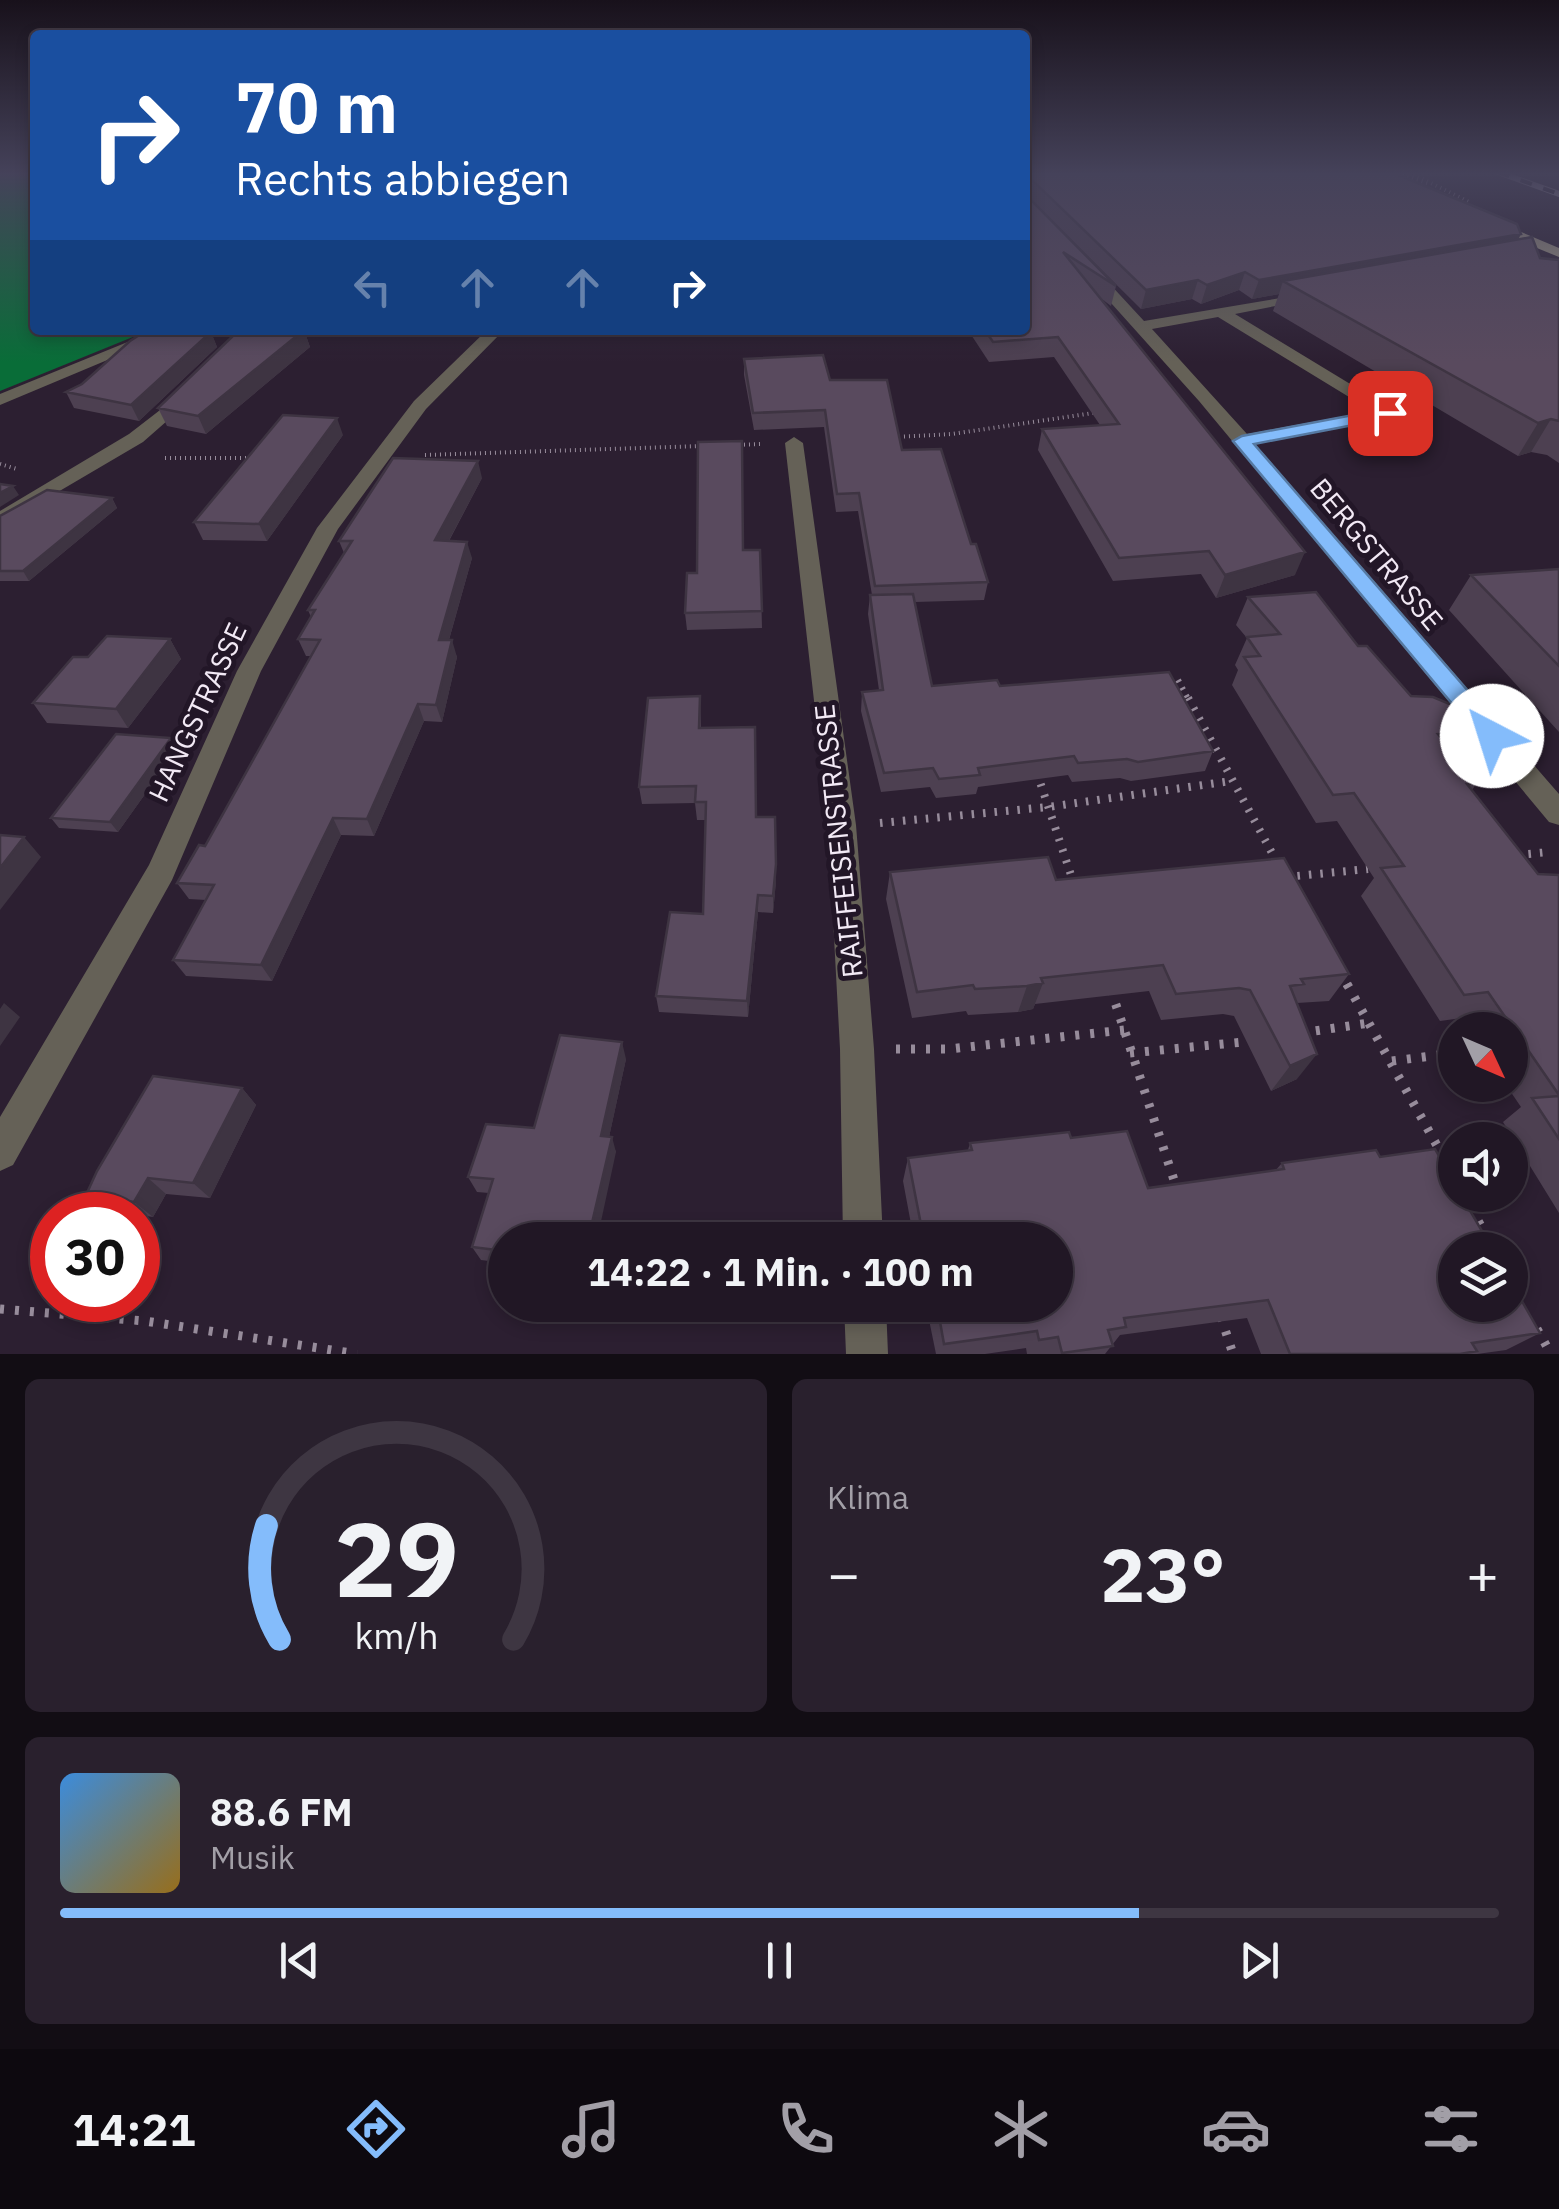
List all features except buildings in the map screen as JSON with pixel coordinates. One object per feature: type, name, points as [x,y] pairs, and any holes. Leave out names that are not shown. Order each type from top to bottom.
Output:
[{"type":"main road","points":[[1516,235],[1556,252]]},
{"type":"street","points":[[1515,258],[1556,252]]},
{"type":"street","name":"BERGSTRASSE","points":[[1082,262],[1144,326],[1559,814]]},
{"type":"street","points":[[1144,326],[1321,294]]},
{"type":"street","points":[[1221,312],[1390,413],[1242,441]]},
{"type":"street","points":[[0,400],[158,335]]},
{"type":"street","name":"HANGSTRASSE","points":[[0,1152],[160,871],[249,670],[328,528],[420,405],[491,335]]},
{"type":"street","points":[[0,520],[136,438],[196,384]]},
{"type":"street","name":"RAIFFEISENSTRASSE","points":[[794,443],[842,825],[857,1049],[862,1222]]},
{"type":"street","points":[[866,1322],[867,1354]]},
{"type":"path","points":[[893,437],[952,434],[1108,411]]},
{"type":"path","points":[[378,457],[794,443]]},
{"type":"path","points":[[154,458],[262,458]]},
{"type":"path","points":[[1178,680],[1294,893]]},
{"type":"path","points":[[1032,758],[1080,900]]},
{"type":"path","points":[[872,824],[1048,806],[1231,780]]},
{"type":"path","points":[[1500,856],[1559,851]]},
{"type":"path","points":[[1285,877],[1368,869]]},
{"type":"path","points":[[1332,958],[1438,1147]]},
{"type":"path","points":[[1105,974],[1182,1204]]},
{"type":"path","points":[[1294,1034],[1369,1022]]},
{"type":"path","points":[[950,1049],[1124,1030]]},
{"type":"path","points":[[1130,1054],[1275,1038]]},
{"type":"path","points":[[1391,1061],[1438,1055]]},
{"type":"path","points":[[1214,1298],[1233,1354]]},
{"type":"path","points":[[0,1309],[145,1321],[358,1354]]},
{"type":"path","points":[[1534,1324],[1551,1354]]},
{"type":"green space","points":[[0,235],[30,235],[30,335],[138,335],[0,391]]},
{"type":"route","points":[[1390,413],[1242,441],[1492,736]]}]
